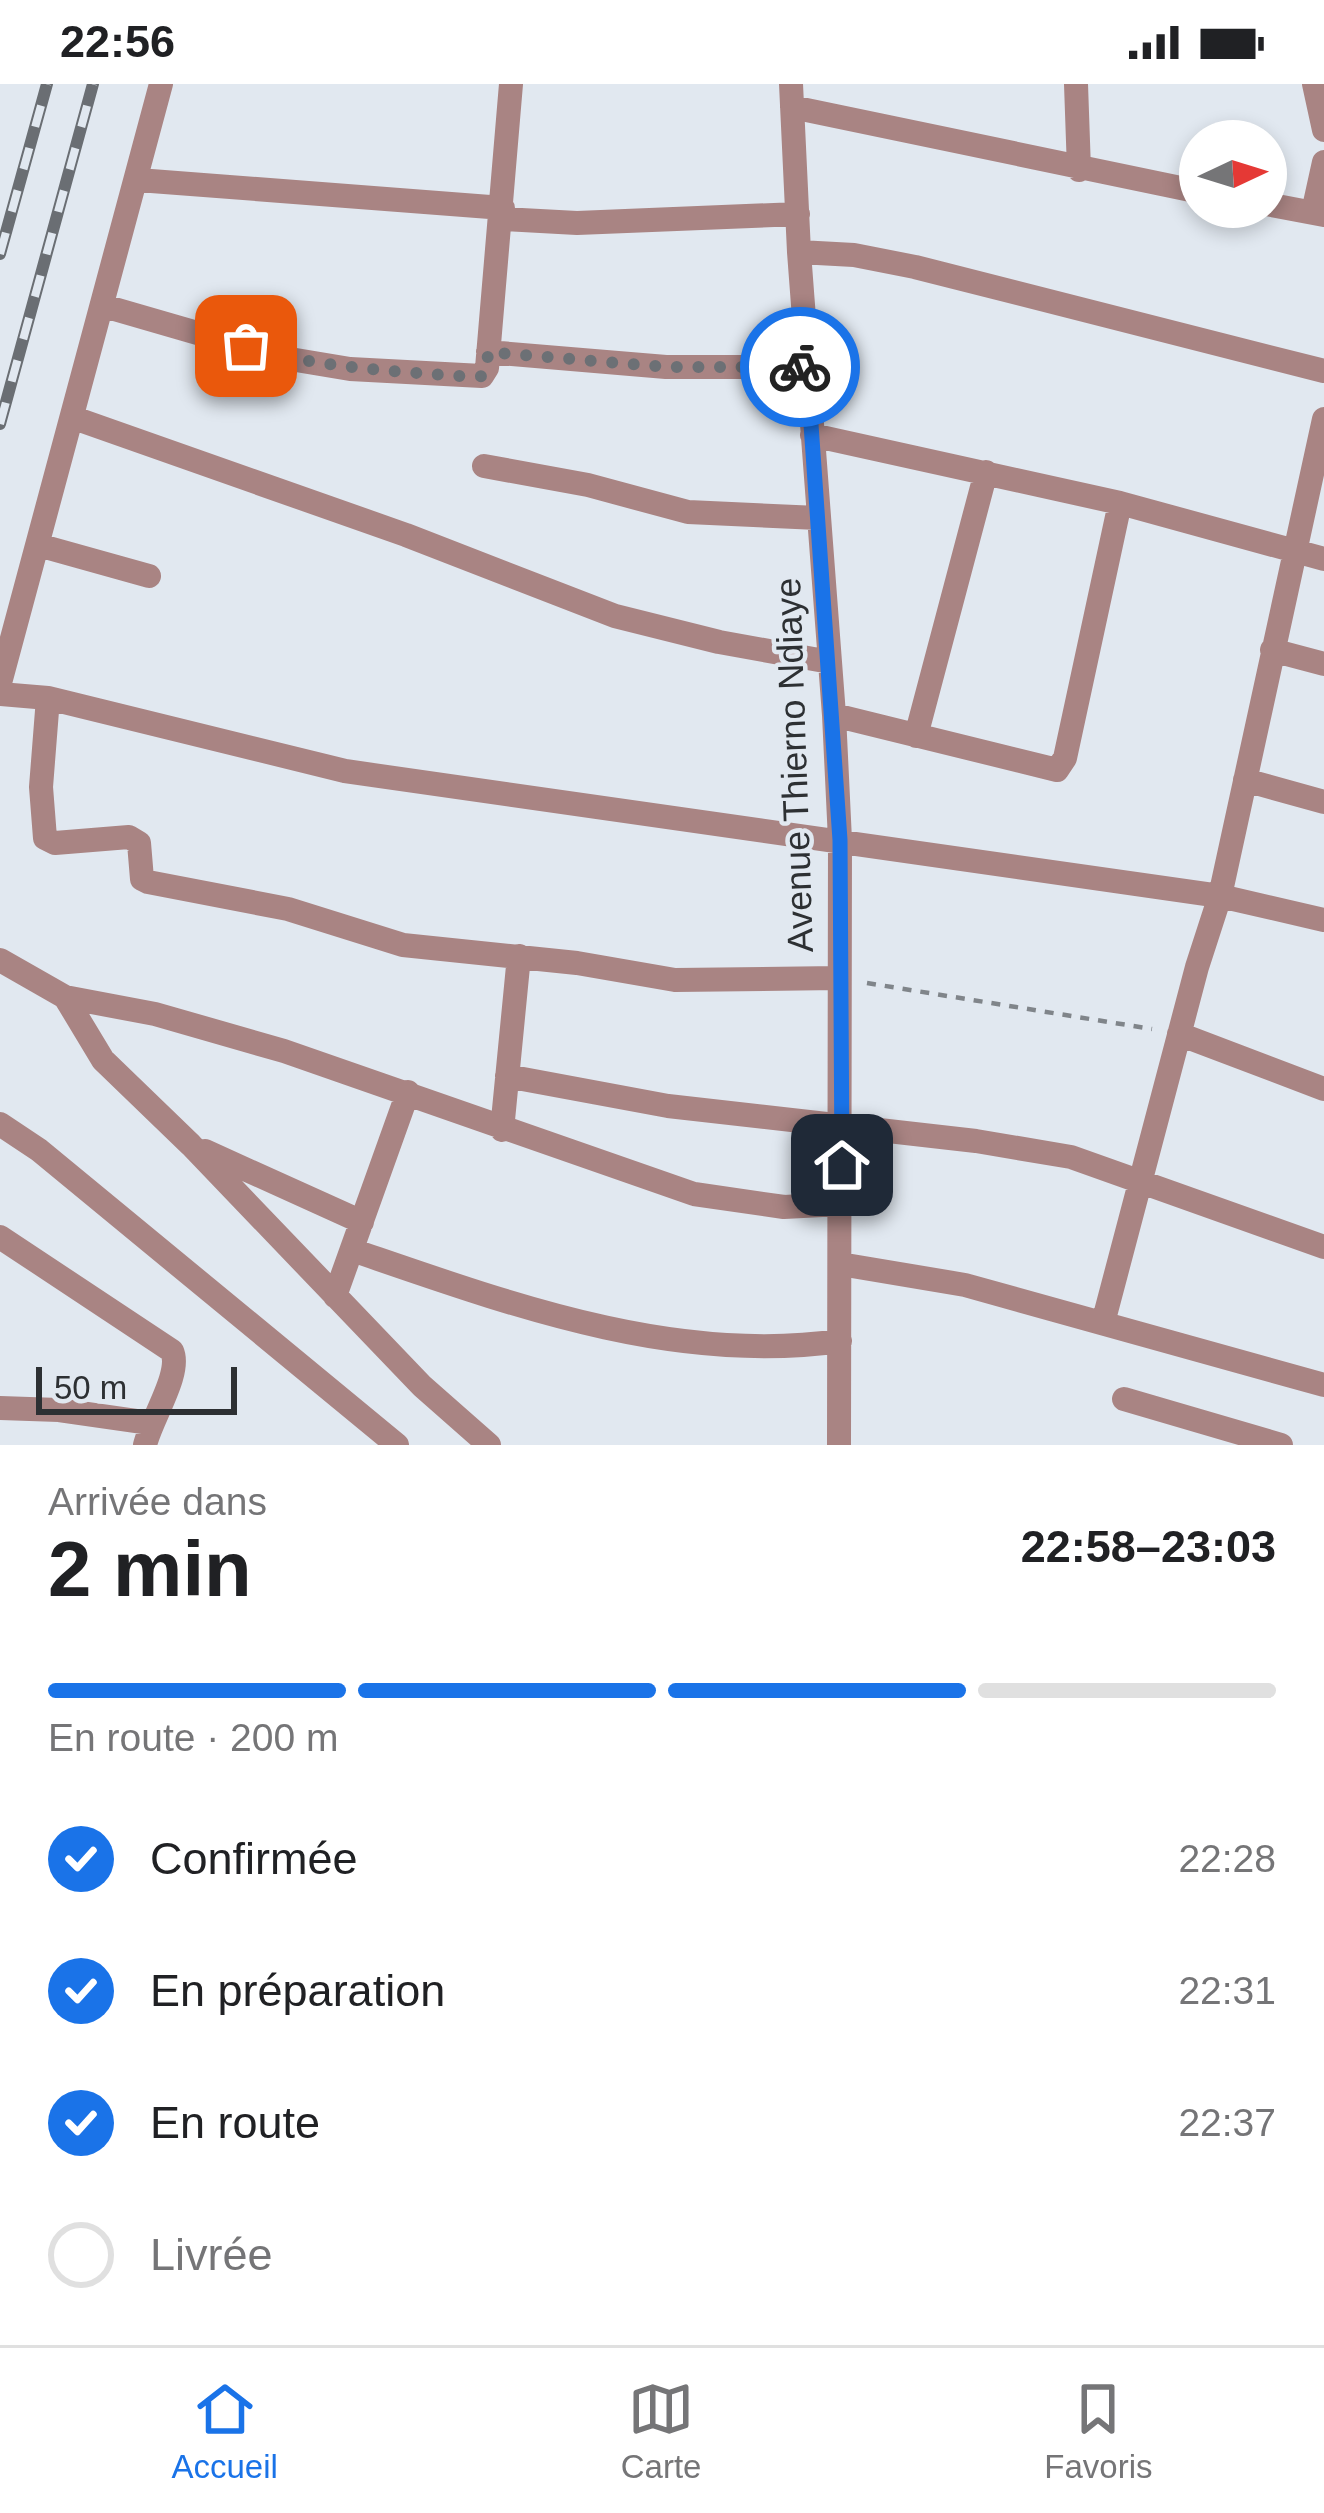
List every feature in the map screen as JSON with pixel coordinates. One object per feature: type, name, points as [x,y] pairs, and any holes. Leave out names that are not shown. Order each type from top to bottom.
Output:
[{"type":"street","points":[[0,683],[139,180],[161,84]]},
{"type":"street","points":[[104,306],[284,358],[350,369],[482,376],[487,368],[511,84]]},
{"type":"street","points":[[1076,84],[1078,170]]},
{"type":"street","points":[[1314,84],[1324,130]]},
{"type":"street","points":[[792,96],[1078,170],[1179,188]]},
{"type":"street","name":"Avenue Thierno Ndiaye","points":[[792,96],[840,840],[838,1445]]},
{"type":"street","points":[[1287,208],[1318,214],[1324,162]]},
{"type":"street","points":[[139,180],[578,223],[798,214]]},
{"type":"street","points":[[799,252],[854,255],[915,267],[1324,371]]},
{"type":"street","points":[[488,352],[666,367],[807,367]]},
{"type":"street","points":[[74,418],[386,528],[615,616],[718,643],[830,662]]},
{"type":"street","points":[[1103,1323],[1220,896],[1324,419]]},
{"type":"street","points":[[812,435],[1120,503],[1324,559]]},
{"type":"street","points":[[484,466],[588,485],[688,512],[818,518]]},
{"type":"street","points":[[916,736],[986,472]]},
{"type":"street","points":[[834,715],[1050,770],[1062,765],[1120,503]]},
{"type":"street","points":[[38,544],[149,576]]},
{"type":"street","points":[[1272,650],[1324,664]]},
{"type":"street","points":[[0,694],[48,698],[346,771],[1220,896],[1324,920]]},
{"type":"street","points":[[48,698],[41,787],[43,832],[49,842],[129,836],[139,843],[142,879],[148,882],[288,910],[403,945],[519,956],[675,980],[838,978]]},
{"type":"street","points":[[1245,780],[1324,802]]},
{"type":"street","points":[[502,1130],[519,956]]},
{"type":"street","points":[[0,960],[65,997],[155,1014],[408,1092],[502,1130],[694,1194],[784,1207],[841,1204]]},
{"type":"street","points":[[65,997],[103,1060],[422,1386],[489,1445]]},
{"type":"street","points":[[1179,1034],[1324,1089]]},
{"type":"street","points":[[507,1076],[668,1106],[976,1141],[1072,1157],[1324,1246]]},
{"type":"street","points":[[335,1296],[408,1092]]},
{"type":"street","points":[[0,1124],[39,1150],[397,1445]]},
{"type":"street","points":[[191,1145],[362,1222]]},
{"type":"street","points":[[0,1237],[172,1351],[176,1368],[147,1434],[59,1410],[0,1408]]},
{"type":"street","points":[[352,1250],[481,1294],[669,1340],[794,1348],[839,1341]]},
{"type":"street","points":[[839,1264],[965,1286],[1324,1385]]},
{"type":"street","points":[[1124,1399],[1281,1445]]},
{"type":"path","points":[[838,978],[1179,1034]]},
{"type":"railway","points":[[0,254],[47,84]]},
{"type":"railway","points":[[0,424],[93,84]]},
{"type":"way so far","points":[[246,346],[350,369],[474,377],[482,376],[487,368],[488,352],[666,367],[800,367]]},
{"type":"route","points":[[800,367],[807,367],[834,715],[840,840],[842,1165]]}]
